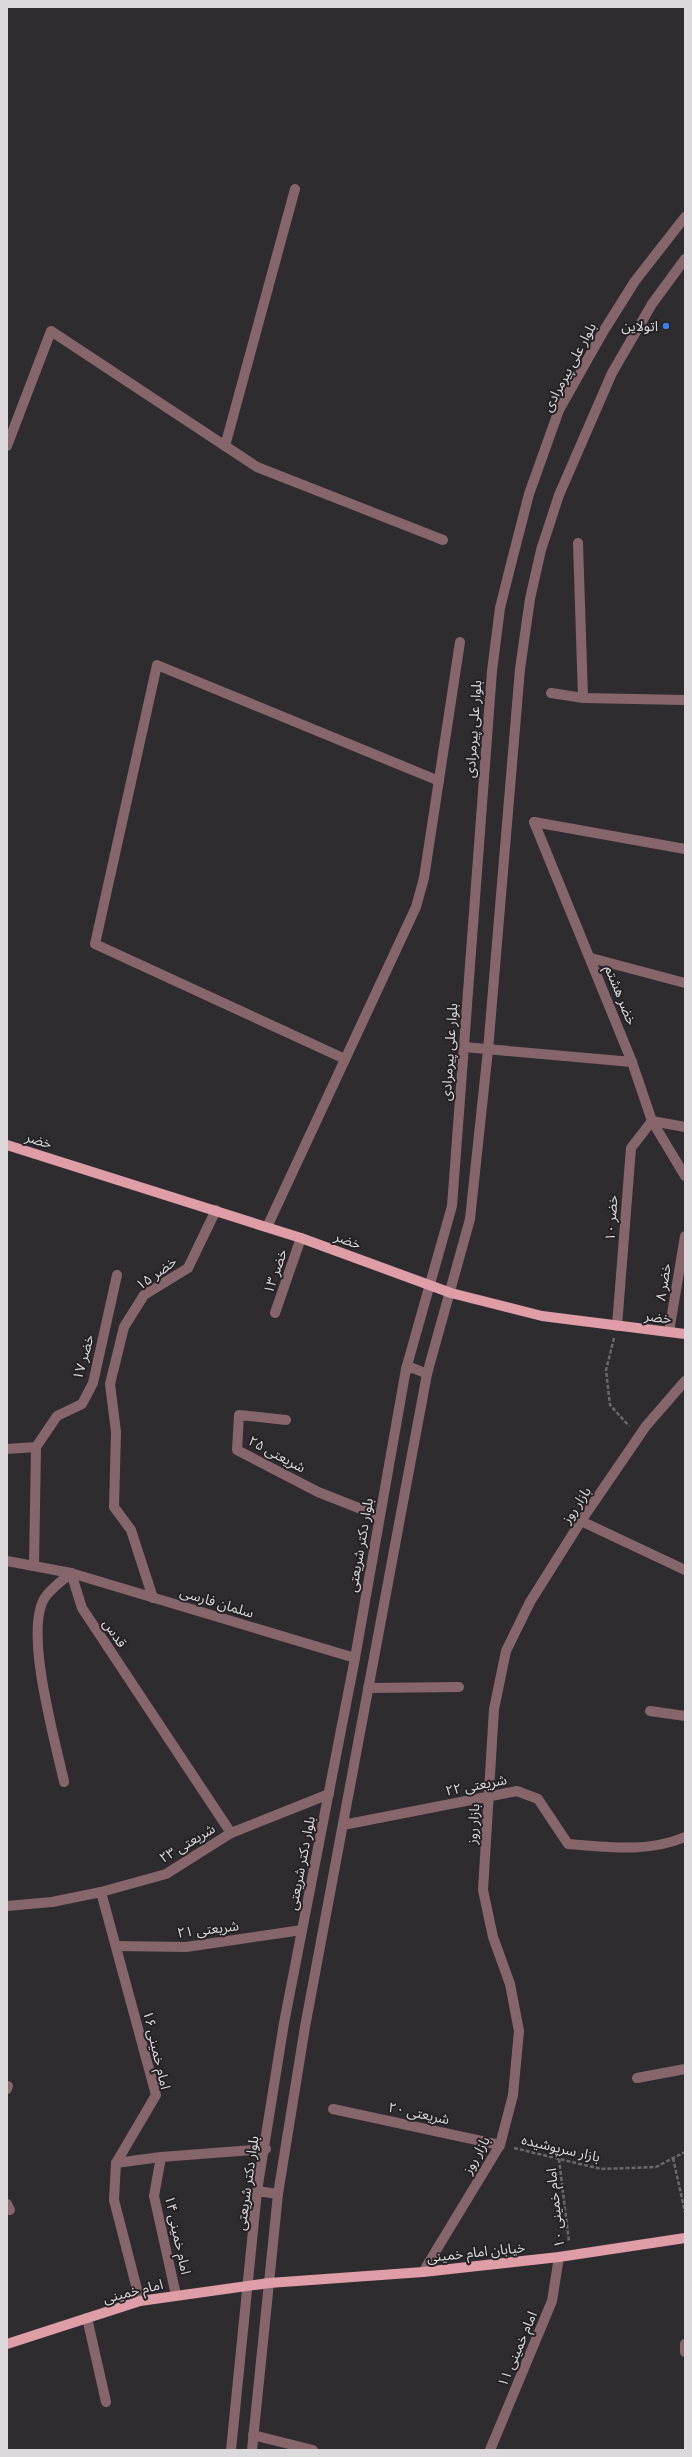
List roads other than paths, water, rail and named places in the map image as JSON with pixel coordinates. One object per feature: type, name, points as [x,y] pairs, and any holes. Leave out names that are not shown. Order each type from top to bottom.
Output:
[{"type":"main road","name":"خضر","points":[[7,1145],[301,1238],[451,1293],[542,1316],[685,1334]]},
{"type":"main road","name":"خیابان امام خمینی","points":[[269,2283],[423,2272],[570,2255],[685,2238]]},
{"type":"main road","name":"امام خمینی","points":[[7,2344],[140,2301],[269,2283]]},
{"type":"street","points":[[226,446],[295,189]]},
{"type":"street","name":"بلوار علی پیرمرادی","points":[[430,1286],[452,1206],[492,671],[500,608],[529,494],[559,410],[603,332],[635,281],[685,217]]},
{"type":"street","points":[[252,2450],[278,2194],[305,2027],[427,1374],[451,1293],[470,1219],[488,1050],[520,669],[530,599],[541,550],[558,495],[612,373],[652,304],[685,259]]},
{"type":"street","points":[[7,446],[51,331],[257,467],[443,540]]},
{"type":"street","points":[[578,543],[583,698]]},
{"type":"street","points":[[267,1227],[416,907],[424,878],[439,781],[451,688],[460,642]]},
{"type":"street","points":[[345,1059],[95,944],[157,665],[439,781]]},
{"type":"street","points":[[551,693],[583,698],[685,700]]},
{"type":"street","name":"خضر هشتم","points":[[685,850],[534,822],[591,958],[632,1062],[652,1121],[685,1176]]},
{"type":"street","points":[[591,958],[685,983]]},
{"type":"street","points":[[464,1047],[632,1062]]},
{"type":"street","points":[[652,1121],[685,1127]]},
{"type":"street","name":"خضر ۱۰","points":[[617,1326],[631,1148],[652,1121]]},
{"type":"street","name":"خضر ۱۵","points":[[154,1598],[131,1530],[114,1507],[116,1432],[110,1384],[124,1327],[144,1295],[188,1268],[216,1210]]},
{"type":"street","name":"خضر ۸","points":[[669,1332],[685,1236]]},
{"type":"street","name":"خضر ۱۳","points":[[275,1313],[301,1238]]},
{"type":"street","name":"خضر ۱۷","points":[[36,1447],[56,1416],[82,1404],[93,1383],[117,1275]]},
{"type":"street","name":"بلوار دکتر شریعتی","points":[[231,2450],[257,2191],[266,2149],[284,2023],[355,1658],[406,1369],[430,1286]]},
{"type":"street","points":[[406,1369],[413,1368],[427,1374]]},
{"type":"street","name":"بازار روز","points":[[423,2272],[500,2144],[513,2095],[519,2031],[510,1984],[493,1936],[483,1890],[494,1709],[506,1652],[530,1602],[581,1521],[639,1437],[685,1381]]},
{"type":"street","name":"شریعتی ۲۵","points":[[286,1420],[238,1415],[237,1450],[318,1492],[379,1516]]},
{"type":"street","points":[[7,1449],[36,1447],[34,1566]]},
{"type":"street","points":[[581,1521],[685,1570]]},
{"type":"street","points":[[7,1561],[70,1573]]},
{"type":"street","points":[[64,1782],[40,1669],[36,1623],[45,1597],[70,1573]]},
{"type":"street","name":"سلمان فارسی","points":[[70,1573],[355,1658]]},
{"type":"street","name":"قدس","points":[[70,1573],[82,1608],[231,1833]]},
{"type":"street","points":[[368,1688],[459,1687]]},
{"type":"street","points":[[650,1711],[685,1716]]},
{"type":"street","name":"شریعتی ۲۲","points":[[343,1825],[517,1791],[538,1799],[568,1844],[638,1849],[672,1843],[685,1837]]},
{"type":"street","name":"شریعتی ۲۳","points":[[7,1906],[52,1902],[101,1892],[166,1874],[231,1833],[329,1794]]},
{"type":"street","name":"امام خمینی ۱۶","points":[[101,1892],[156,2095],[116,2163],[114,2200],[140,2301]]},
{"type":"street","name":"شریعتی ۲۱","points":[[116,1946],[186,1947],[302,1930]]},
{"type":"street","points":[[638,2078],[685,2069]]},
{"type":"street","name":"شریعتی ۲۰","points":[[333,2109],[500,2144]]},
{"type":"street","points":[[116,2163],[161,2157],[266,2149]]},
{"type":"street","name":"امام خمینی ۱۴","points":[[161,2157],[154,2196],[176,2296]]},
{"type":"street","points":[[257,2191],[278,2194]]},
{"type":"street","name":"امام خمینی ۱۱","points":[[490,2450],[552,2301],[559,2256]]},
{"type":"street","points":[[86,2318],[106,2402]]},
{"type":"street","points":[[685,2344],[685,2352]]},
{"type":"street","points":[[253,2435],[313,2450]]},
{"type":"place","name":"اتولاین","points":[[666,326]]}]
